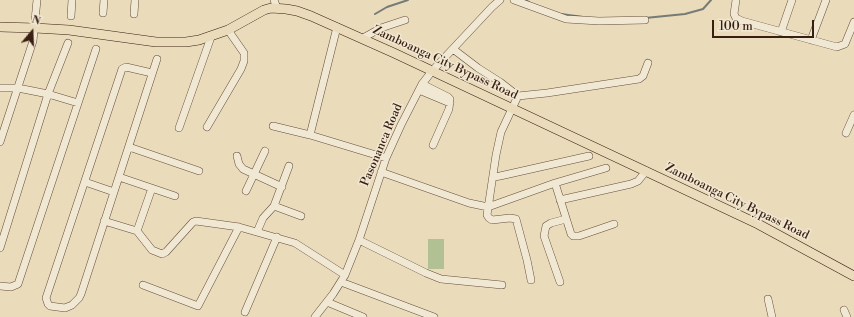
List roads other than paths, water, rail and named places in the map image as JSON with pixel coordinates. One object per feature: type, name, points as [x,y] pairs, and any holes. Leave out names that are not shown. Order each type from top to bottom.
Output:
[{"type":"main road","name":"Zamboanga City Bypass Road","points":[[0,27],[70,30],[156,42],[186,42],[211,37],[228,30],[275,4],[298,11],[337,27],[512,107],[758,224],[854,276]]},
{"type":"street","points":[[0,142],[33,41],[37,0]]},
{"type":"street","points":[[71,16],[72,0]]},
{"type":"street","points":[[103,13],[104,0]]},
{"type":"street","points":[[134,14],[135,0]]},
{"type":"street","name":"Pasonanca Road","points":[[319,316],[345,274],[359,240],[386,158],[400,125],[420,87],[432,70],[500,0]]},
{"type":"street","points":[[514,0],[566,19],[623,21],[645,20]]},
{"type":"street","points":[[736,0],[734,14],[736,18],[742,21],[837,47],[845,44],[854,22]]},
{"type":"street","points":[[781,32],[792,0]]},
{"type":"street","points":[[811,40],[826,0]]},
{"type":"street","points":[[362,38],[387,26],[406,20]]},
{"type":"street","points":[[310,135],[337,27]]},
{"type":"street","points":[[207,127],[241,69],[244,61],[244,52],[228,30]]},
{"type":"street","points":[[179,128],[211,37]]},
{"type":"street","points":[[0,248],[48,94],[68,43]]},
{"type":"street","points":[[0,286],[11,287],[18,284],[96,49]]},
{"type":"street","points":[[453,49],[518,96],[639,79],[643,76],[648,63]]},
{"type":"street","points":[[152,73],[135,68],[126,67],[122,69],[46,298],[50,306],[66,308],[72,305],[79,298],[157,59]]},
{"type":"street","points":[[420,87],[450,103],[433,145]]},
{"type":"street","points":[[0,88],[18,88],[48,94],[78,103]]},
{"type":"street","points":[[518,96],[501,132],[487,215],[488,218],[492,220],[510,218],[516,219],[531,280]]},
{"type":"street","points":[[846,133],[854,115]]},
{"type":"street","points":[[273,126],[310,135],[386,158]]},
{"type":"street","points":[[129,147],[199,171]]},
{"type":"street","points":[[246,191],[265,151]]},
{"type":"street","points":[[237,156],[240,167],[282,187]]},
{"type":"street","points":[[494,177],[589,156]]},
{"type":"street","points":[[257,232],[263,218],[274,206],[289,166]]},
{"type":"street","points":[[381,172],[469,203],[488,206],[555,183],[606,168]]},
{"type":"street","points":[[560,200],[631,184],[638,181],[646,171]]},
{"type":"street","points":[[119,176],[175,196]]},
{"type":"street","points":[[85,182],[114,192]]},
{"type":"street","points":[[555,183],[571,234],[575,236],[614,224]]},
{"type":"street","points":[[137,232],[152,188]]},
{"type":"street","points":[[274,206],[300,216]]},
{"type":"street","points":[[560,282],[544,236],[546,226],[566,219]]},
{"type":"street","points":[[104,221],[137,232],[152,250],[162,254],[166,252],[193,222],[196,221],[239,227],[277,237],[303,247],[345,274]]},
{"type":"street","points":[[143,285],[198,306],[239,227]]},
{"type":"street","points":[[245,312],[277,237]]},
{"type":"street","points":[[359,240],[426,273],[441,278],[502,285]]},
{"type":"street","points":[[341,282],[434,317]]},
{"type":"street","points":[[768,299],[772,317]]},
{"type":"street","points":[[327,302],[363,317]]},
{"type":"waterway","points":[[375,14],[387,7],[408,0]]},
{"type":"waterway","points":[[525,0],[529,2]]},
{"type":"waterway","points":[[645,18],[685,14],[703,9],[711,0]]},
{"type":"waterway","points":[[561,14],[583,17]]}]
